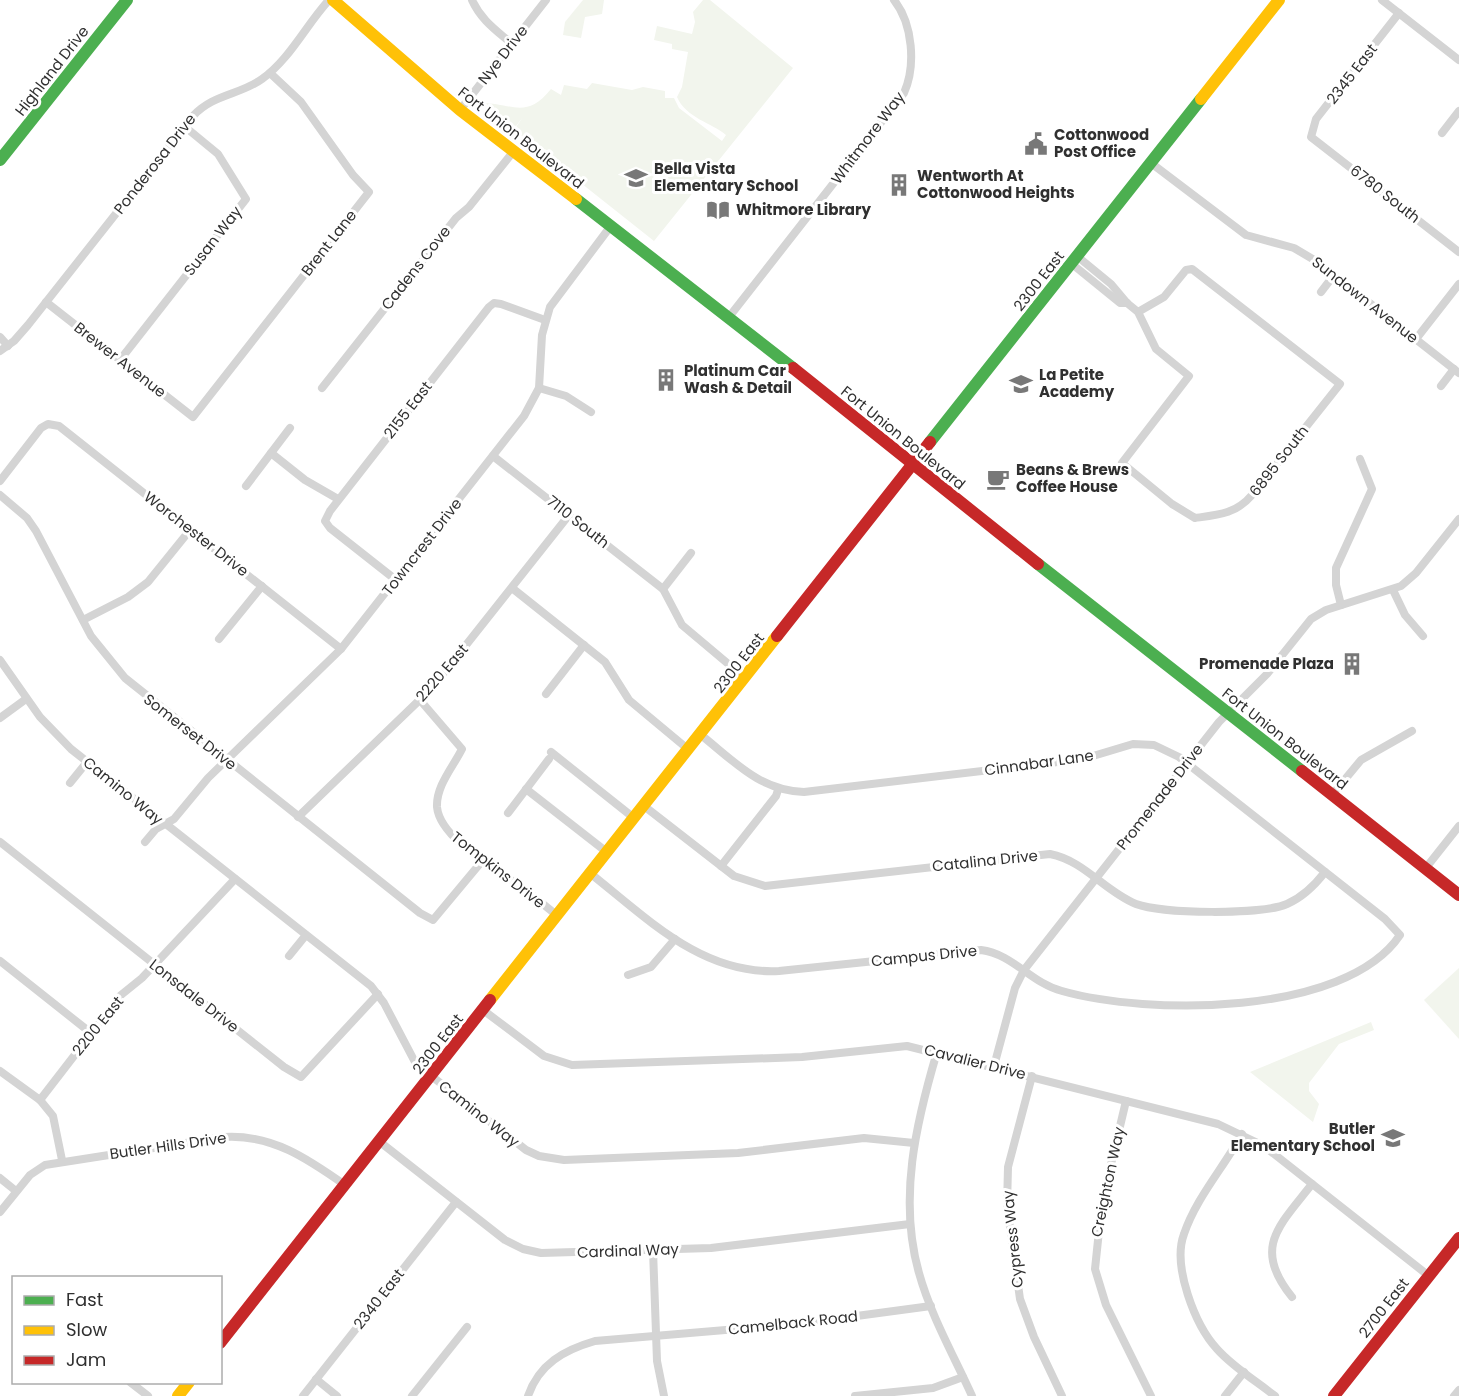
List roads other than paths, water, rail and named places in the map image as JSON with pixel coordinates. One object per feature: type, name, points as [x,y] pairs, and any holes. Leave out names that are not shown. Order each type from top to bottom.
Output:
[{"type":"street","name":"Highland Drive","points":[[0,160],[127,0]]},
{"type":"street","name":"Ponderosa Drive","points":[[4,348],[46,302],[184,126],[210,101],[252,85],[270,73],[331,0]]},
{"type":"street","name":"Fort Union Boulevard","points":[[331,0],[460,110],[729,317],[913,466],[1459,895]]},
{"type":"street","points":[[472,0],[478,13],[512,44]]},
{"type":"street","name":"Nye Drive","points":[[460,110],[546,0]]},
{"type":"street","name":"Whitmore Way","points":[[729,317],[904,93],[912,64],[902,12],[894,0]]},
{"type":"street","name":"2300 East","points":[[222,1339],[1279,0]]},
{"type":"street","points":[[1382,0],[1459,60]]},
{"type":"street","name":"2345 East","points":[[1311,137],[1316,119],[1399,13]]},
{"type":"street","name":"Brent Lane","points":[[193,417],[369,192],[353,176],[301,102],[270,73]]},
{"type":"street","points":[[1442,133],[1459,111]]},
{"type":"street","name":"Susan Way","points":[[120,360],[246,199],[218,154],[184,126]]},
{"type":"street","name":"6780 South","points":[[1311,137],[1459,252]]},
{"type":"street","name":"Cadens Cove","points":[[322,388],[456,218],[469,207],[513,152]]},
{"type":"street","name":"Sundown Avenue","points":[[1151,163],[1246,235],[1294,248],[1334,275],[1456,371],[1441,386]]},
{"type":"street","name":"Towncrest Drive","points":[[145,842],[156,829],[174,819],[208,777],[341,649],[524,416],[539,388],[545,320],[557,295],[610,227]]},
{"type":"street","name":"6895 South","points":[[1075,260],[1120,303],[1127,303],[1138,312],[1156,349],[1189,376],[1122,464],[1172,504],[1195,518],[1233,512],[1242,508],[1340,384],[1192,269],[1186,270],[1164,297],[1138,312]]},
{"type":"street","points":[[1321,292],[1334,275]]},
{"type":"street","points":[[1416,339],[1459,284]]},
{"type":"street","name":"Brewer Avenue","points":[[46,302],[193,417]]},
{"type":"street","name":"2155 East","points":[[396,580],[330,528],[325,521],[338,499],[494,303],[545,320]]},
{"type":"street","points":[[0,337],[4,348]]},
{"type":"street","points":[[539,388],[566,396],[591,412]]},
{"type":"street","name":"Worchester Drive","points":[[0,481],[36,435],[48,424],[59,426],[341,649]]},
{"type":"street","points":[[246,486],[290,428]]},
{"type":"street","points":[[271,453],[305,480],[323,488],[338,499]]},
{"type":"street","name":"7110 South","points":[[493,456],[663,589]]},
{"type":"street","points":[[1341,605],[1334,575],[1372,489],[1360,459]]},
{"type":"street","name":"Somerset Drive","points":[[0,495],[16,507],[36,531],[83,620],[105,656],[125,678],[420,913],[433,921],[483,860]]},
{"type":"street","name":"2220 East","points":[[298,817],[442,676],[569,515]]},
{"type":"street","points":[[1423,636],[1405,615],[1393,590],[1416,573],[1459,519]]},
{"type":"street","points":[[83,620],[128,597],[148,582],[190,530]]},
{"type":"street","points":[[691,553],[663,589],[682,625],[745,678]]},
{"type":"street","points":[[219,639],[262,586]]},
{"type":"street","points":[[512,588],[605,662],[628,700],[689,750]]},
{"type":"street","name":"Promenade Drive","points":[[994,1066],[1015,988],[1024,970],[1228,712],[1267,674],[1311,619],[1326,610],[1393,590]]},
{"type":"street","points":[[546,694],[585,645]]},
{"type":"street","name":"Camino Way","points":[[0,660],[26,699],[54,732],[87,762],[378,994],[411,1056],[431,1077],[518,1145],[551,1159],[726,1154],[864,1138],[914,1143]]},
{"type":"street","points":[[0,718],[26,699]]},
{"type":"street","name":"Tompkins Drive","points":[[420,700],[462,749],[439,792],[437,808],[442,821],[450,833],[558,916]]},
{"type":"street","points":[[1332,795],[1361,760],[1412,731]]},
{"type":"street","name":"Cinnabar Lane","points":[[700,735],[754,777],[778,789],[804,792],[1083,759],[1141,744],[1165,749],[1187,763],[1385,919],[1400,935]]},
{"type":"street","points":[[508,813],[550,756],[634,818]]},
{"type":"street","points":[[70,783],[87,762]]},
{"type":"street","points":[[526,789],[608,853]]},
{"type":"street","points":[[721,866],[776,796],[778,789]]},
{"type":"street","name":"Catalina Drive","points":[[644,806],[721,866],[748,883],[780,886],[1042,854],[1069,860],[1119,896],[1144,906],[1169,909],[1252,911],[1288,903],[1305,893],[1325,872]]},
{"type":"street","points":[[1425,869],[1459,826]]},
{"type":"street","name":"Lonsdale Drive","points":[[0,843],[284,1068],[301,1077],[378,994]]},
{"type":"street","name":"Campus Drive","points":[[591,874],[675,939],[714,962],[751,971],[796,970],[971,949],[997,953],[1046,985],[1071,993],[1169,1006],[1227,1005],[1330,984],[1372,962],[1392,947],[1400,935]]},
{"type":"street","name":"2200 East","points":[[40,1100],[122,995],[235,879]]},
{"type":"street","points":[[289,956],[306,935]]},
{"type":"street","points":[[628,975],[651,968],[675,939]]},
{"type":"street","points":[[0,961],[91,1033]]},
{"type":"street","name":"Cavalier Drive","points":[[483,1010],[544,1056],[572,1065],[802,1057],[908,1046],[1218,1124],[1264,1146],[1429,1276]]},
{"type":"street","points":[[937,1052],[914,1143],[909,1184],[910,1224],[918,1270],[930,1306],[972,1396]]},
{"type":"street","points":[[0,1071],[40,1100],[57,1124],[62,1160]]},
{"type":"street","name":"Cypress Way","points":[[1032,1076],[1008,1167],[1007,1206],[1013,1258],[1022,1305],[1034,1337],[1062,1396]]},
{"type":"street","name":"Creighton Way","points":[[1126,1101],[1102,1202],[1095,1269],[1106,1305],[1151,1396]]},
{"type":"street","points":[[1242,1134],[1186,1228],[1179,1256],[1183,1283],[1209,1338],[1221,1353],[1275,1396]]},
{"type":"street","name":"Butler Hills Drive","points":[[0,1212],[37,1169],[62,1160],[240,1136],[275,1143],[291,1150],[345,1185]]},
{"type":"street","name":"Cardinal Way","points":[[380,1142],[505,1240],[532,1251],[721,1247],[910,1224]]},
{"type":"street","points":[[0,1178],[16,1191]]},
{"type":"street","points":[[1292,1298],[1274,1270],[1273,1243],[1281,1224],[1312,1184]]},
{"type":"street","name":"2340 East","points":[[303,1396],[456,1202]]},
{"type":"street","name":"2700 East","points":[[1334,1396],[1459,1238]]},
{"type":"street","points":[[653,1250],[658,1369],[664,1396]]},
{"type":"street","name":"Camelback Road","points":[[528,1396],[533,1381],[544,1368],[571,1349],[595,1341],[797,1324],[930,1306]]},
{"type":"street","points":[[412,1396],[466,1327]]},
{"type":"street","points":[[1225,1396],[1244,1372]]},
{"type":"street","points":[[855,1396],[933,1388],[963,1377]]},
{"type":"street","points":[[316,1379],[337,1396]]},
{"type":"street","points":[[131,1384],[147,1396]]},
{"type":"street","points":[[178,1396],[188,1384]]},
{"type":"street","points":[[1454,1396],[1459,1390]]},
{"type":"place","name":"Cottonwood Post Office","points":[[1036,144]]},
{"type":"place","name":"Bella Vista Elementary School","points":[[636,178]]},
{"type":"place","name":"Wentworth At Cottonwood Heights","points":[[899,185]]},
{"type":"place","name":"Whitmore Library","points":[[718,210]]},
{"type":"place","name":"Platinum Car Wash & Detail","points":[[666,380]]},
{"type":"place","name":"La Petite Academy","points":[[1021,384]]},
{"type":"place","name":"Beans & Brews Coffee House","points":[[998,479]]},
{"type":"place","name":"Promenade Plaza","points":[[1352,664]]},
{"type":"place","name":"Butler Elementary School","points":[[1393,1138]]}]
